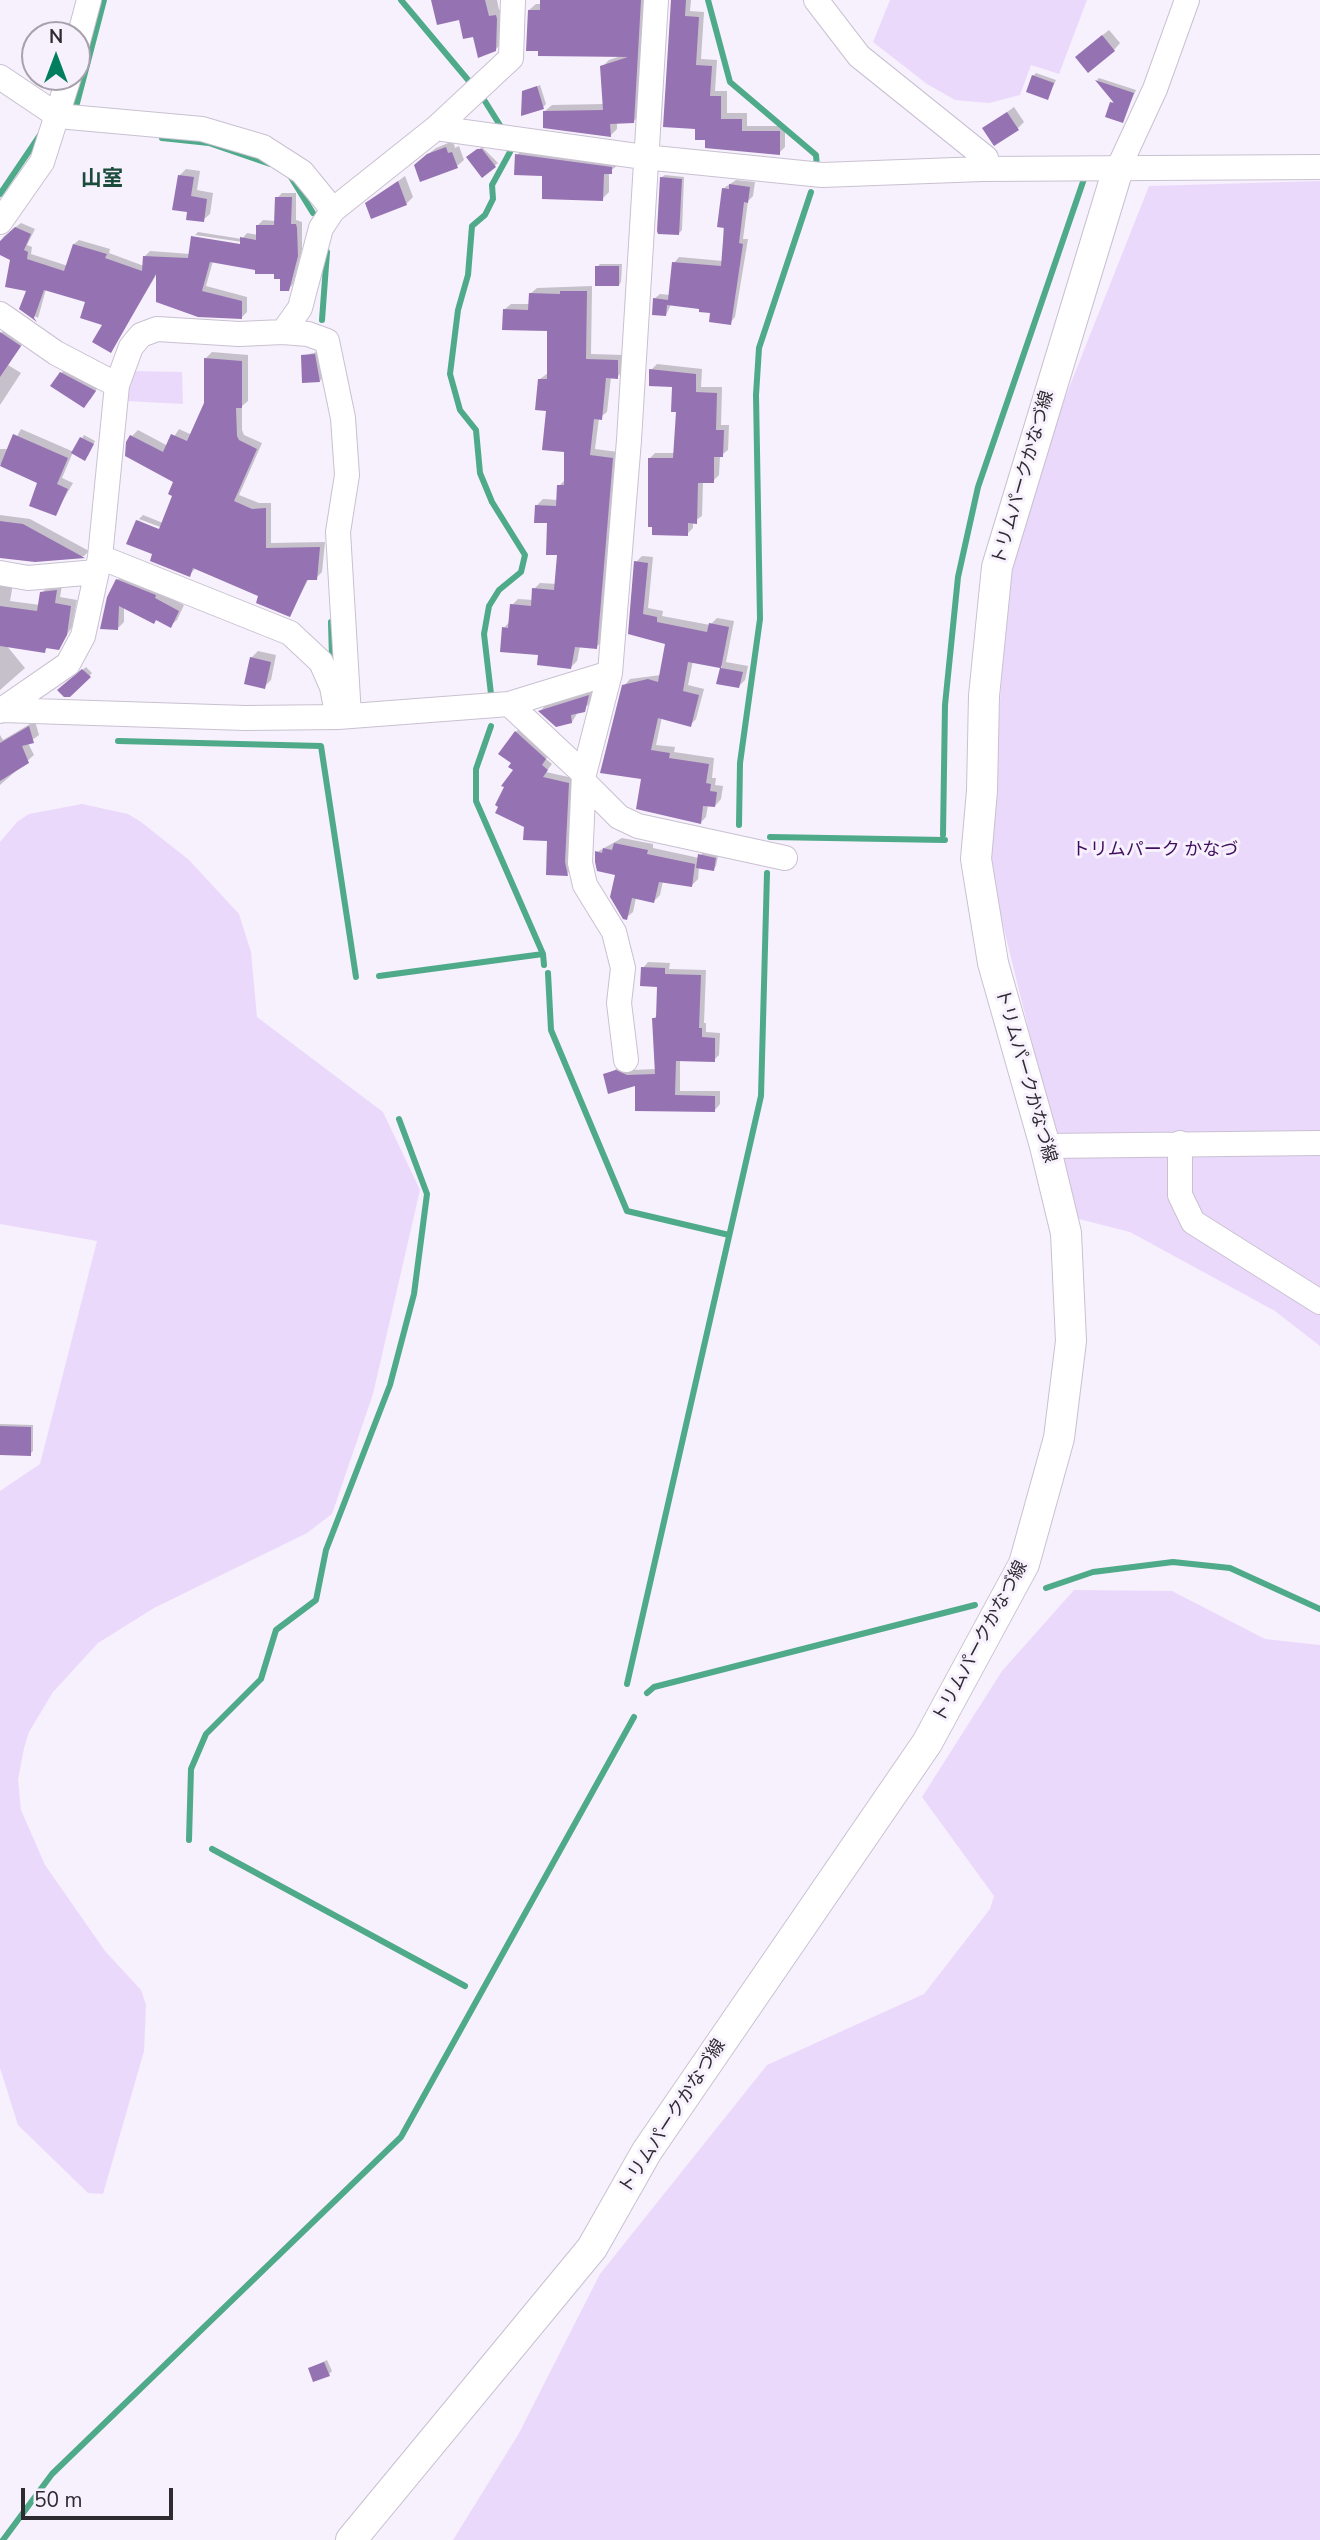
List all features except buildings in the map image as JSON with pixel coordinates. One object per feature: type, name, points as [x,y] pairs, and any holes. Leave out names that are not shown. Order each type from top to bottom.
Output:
[{"type":"main road","name":"トリムパークかなづ線","points":[[351,2540],[592,2248],[647,2151],[927,1743],[1024,1564],[1059,1438],[1071,1341],[1066,1233],[1045,1146],[993,963],[976,859],[982,791],[984,696],[997,567],[1118,169]]},
{"type":"street","points":[[83,21],[89,0]]},
{"type":"street","points":[[283,332],[300,308],[321,228],[333,210],[436,128],[511,58],[513,0]]},
{"type":"street","points":[[626,1060],[619,1003],[623,968],[614,932],[585,886],[580,863],[585,779],[610,673],[629,440],[644,157],[656,0]]},
{"type":"street","points":[[816,0],[859,56],[986,159],[982,169]]},
{"type":"street","points":[[1118,169],[1155,89],[1187,0]]},
{"type":"street","points":[[0,77],[58,116],[202,130],[263,147],[302,172],[333,210]]},
{"type":"street","points":[[0,222],[43,162],[65,91]]},
{"type":"street","points":[[436,128],[644,157],[822,175],[982,169],[1320,167]]},
{"type":"street","points":[[0,314],[56,353],[117,385]]},
{"type":"street","points":[[1,711],[68,664],[83,636],[98,565],[117,385],[131,347],[141,335],[157,329],[239,334],[283,332],[308,334],[327,341],[343,418],[347,475],[338,532],[343,716]]},
{"type":"street","points":[[0,573],[28,578],[98,565],[290,633],[321,662],[343,716]]},
{"type":"street","points":[[1,711],[245,718],[343,716],[509,704],[610,673]]},
{"type":"street","points":[[509,704],[585,779],[619,817],[638,826],[785,858]]},
{"type":"street","points":[[1180,1143],[1180,1195],[1193,1222],[1320,1302]]},
{"type":"street","points":[[1045,1146],[1311,1143]]},
{"type":"green space","points":[[890,0],[1087,0],[1059,74],[1031,65],[1020,95],[989,103],[955,100],[927,84],[873,42]]},
{"type":"green space","name":"トリムパーク かなづ","points":[[1320,181],[1320,1346],[1275,1311],[1130,1232],[1075,1218],[989,868],[1009,565],[1023,504],[1149,186]]},
{"type":"green space","points":[[133,371],[182,372],[183,404],[126,401]]},
{"type":"green space","points":[[82,804],[128,814],[141,822],[189,860],[239,914],[251,952],[257,1017],[383,1112],[420,1190],[373,1394],[332,1514],[307,1533],[154,1608],[98,1643],[53,1692],[29,1732],[18,1780],[21,1810],[45,1865],[105,1951],[141,1990],[146,2005],[144,2051],[103,2194],[88,2193],[18,2125],[0,2068],[0,1491],[40,1464],[97,1241],[0,1224],[0,842],[17,822],[29,814]]},
{"type":"green space","points":[[1074,1590],[1172,1591],[1265,1639],[1320,1645],[1320,2540],[453,2540],[518,2435],[600,2274],[767,2065],[924,1994],[990,1909],[994,1896],[922,1797],[1002,1671]]},
{"type":"waterway","points":[[76,107],[104,0]]},
{"type":"waterway","points":[[401,0],[474,87]]},
{"type":"waterway","points":[[708,0],[730,82],[816,155],[817,167]]},
{"type":"waterway","points":[[481,95],[503,130]]},
{"type":"waterway","points":[[0,194],[40,135]]},
{"type":"waterway","points":[[162,138],[209,143],[270,164]]},
{"type":"waterway","points":[[491,694],[484,634],[489,606],[499,590],[521,572],[525,555],[492,502],[480,473],[476,430],[460,410],[450,374],[458,310],[468,275],[472,226],[485,215],[493,199],[492,185],[510,152]]},
{"type":"waterway","points":[[289,174],[313,213]]},
{"type":"waterway","points":[[943,835],[945,705],[958,577],[978,487],[1084,179]]},
{"type":"waterway","points":[[739,825],[740,763],[760,619],[756,395],[759,348],[811,192]]},
{"type":"waterway","points":[[322,320],[327,252]]},
{"type":"waterway","points":[[331,622],[332,658]]},
{"type":"waterway","points":[[491,726],[476,769],[476,801],[543,954]]},
{"type":"waterway","points":[[118,741],[321,746],[356,977]]},
{"type":"waterway","points":[[770,837],[945,840]]},
{"type":"waterway","points":[[627,1684],[761,1096],[767,873]]},
{"type":"waterway","points":[[379,976],[543,954],[544,965]]},
{"type":"waterway","points":[[548,973],[551,1030],[627,1211],[729,1235]]},
{"type":"waterway","points":[[189,1840],[191,1769],[206,1734],[261,1679],[276,1630],[316,1600],[326,1550],[390,1385],[414,1294],[427,1194],[399,1119]]},
{"type":"waterway","points":[[1046,1588],[1093,1572],[1173,1562],[1230,1568],[1320,1609]]},
{"type":"waterway","points":[[647,1693],[654,1687],[975,1605]]},
{"type":"waterway","points":[[3,2540],[52,2474],[401,2137],[634,1717]]},
{"type":"waterway","points":[[212,1849],[465,1986]]},
{"type":"district","name":"山室","points":[[102,180]]}]
